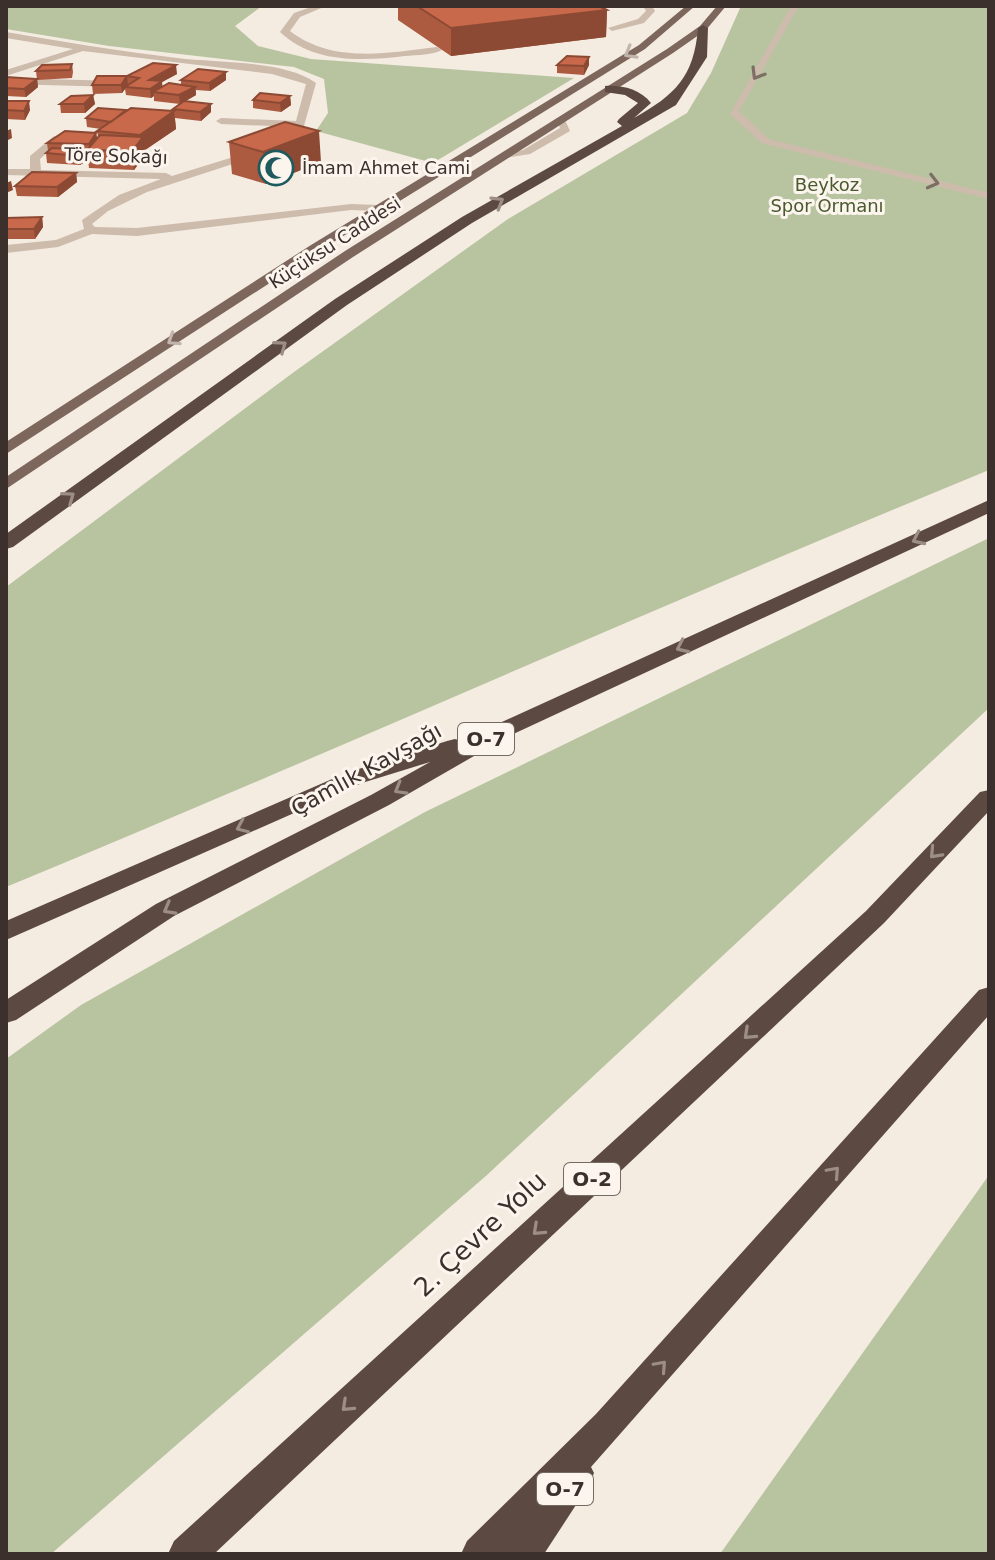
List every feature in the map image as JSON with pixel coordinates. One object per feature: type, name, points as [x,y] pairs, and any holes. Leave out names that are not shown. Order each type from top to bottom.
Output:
[{"type":"highway","points":[[541,177],[672,102],[701,57],[703,28]]},
{"type":"highway","points":[[6,543],[341,302],[541,177],[638,112],[645,103],[641,97],[609,89]]},
{"type":"highway","name":"Çamlık Kavşağı","points":[[6,1013],[165,910],[380,800],[499,732],[989,506]]},
{"type":"highway","points":[[6,931],[354,778],[499,732]]},
{"type":"highway","name":"2. Çevre Yolu","points":[[187,1554],[875,917],[989,797]]},
{"type":"highway","points":[[480,1554],[609,1425],[989,997]]},
{"type":"highway","name":"O-7","points":[[522,1554],[609,1425]]},
{"type":"main road","name":"Küçüksu Caddesi","points":[[6,449],[378,208],[642,47],[691,6]]},
{"type":"main road","name":"Küçüksu Caddesi","points":[[6,484],[413,213],[703,28],[722,6]]},
{"type":"main road","points":[[566,91],[609,89]]},
{"type":"main road","points":[[378,208],[413,213]]},
{"type":"street","points":[[322,6],[297,15],[285,32],[299,46],[336,54],[372,56],[437,50]]},
{"type":"street","points":[[612,28],[641,21],[651,11],[647,6]]},
{"type":"street","points":[[795,6],[734,112],[765,141],[989,196]]},
{"type":"street","points":[[6,35],[83,49],[303,79],[311,83],[298,131],[247,156],[124,196],[86,223],[91,230]]},
{"type":"street","points":[[6,73],[83,49]]},
{"type":"street","points":[[6,81],[137,85]]},
{"type":"street","points":[[221,121],[300,124]]},
{"type":"street","points":[[36,172],[34,158],[58,138]]},
{"type":"street","name":"Töre Sokağı","points":[[6,172],[178,176]]},
{"type":"street","points":[[6,249],[58,243],[91,230],[137,232],[351,207],[378,208]]},
{"type":"green space","points":[[6,6],[262,6],[235,26],[258,46],[311,59],[574,78],[433,163],[316,131],[328,113],[324,79],[294,67],[109,46],[6,29]]},
{"type":"green space","name":"Beykoz Spor Ormanı","points":[[741,6],[989,6],[989,470],[6,887],[6,587],[294,372],[508,219],[687,113],[711,73]]},
{"type":"green space","points":[[989,538],[989,708],[487,1175],[51,1554],[6,1554],[6,1059],[81,1005],[425,812]]},
{"type":"green space","points":[[989,1175],[989,1554],[720,1554]]},
{"type":"building","points":[[417,6],[599,6],[607,10],[451,28]]},
{"type":"building","points":[[567,56],[589,57],[584,66],[557,65]]},
{"type":"building","points":[[153,63],[176,65],[149,80],[162,81],[150,89],[125,87],[139,78],[127,76]]},
{"type":"building","points":[[72,64],[70,70],[36,71],[42,65]]},
{"type":"building","points":[[198,69],[226,72],[209,83],[181,80]]},
{"type":"building","points":[[97,76],[127,76],[121,85],[92,85]]},
{"type":"building","points":[[6,77],[37,79],[24,89],[6,88]]},
{"type":"building","points":[[169,83],[195,87],[179,95],[153,92]]},
{"type":"building","points":[[260,93],[290,96],[280,103],[253,100]]},
{"type":"building","points":[[93,95],[84,104],[60,104],[71,96]]},
{"type":"building","points":[[6,101],[29,101],[24,111],[6,110]]},
{"type":"building","points":[[184,101],[211,104],[200,112],[173,109]]},
{"type":"building","points":[[98,108],[126,110],[111,122],[86,118]]},
{"type":"building","points":[[131,108],[174,111],[140,135],[97,131]]},
{"type":"building","points":[[285,122],[319,131],[263,152],[229,142]]},
{"type":"building","points":[[65,131],[96,133],[89,144],[47,143]]},
{"type":"building","points":[[100,135],[143,137],[132,151],[87,150]]},
{"type":"building","points":[[52,148],[87,150],[79,156],[46,153]]},
{"type":"building","points":[[32,172],[76,173],[57,187],[15,186]]},
{"type":"building","points":[[42,217],[34,229],[6,229],[6,218]]},
{"type":"place","name":"İmam Ahmet Cami","points":[[276,168]]}]
